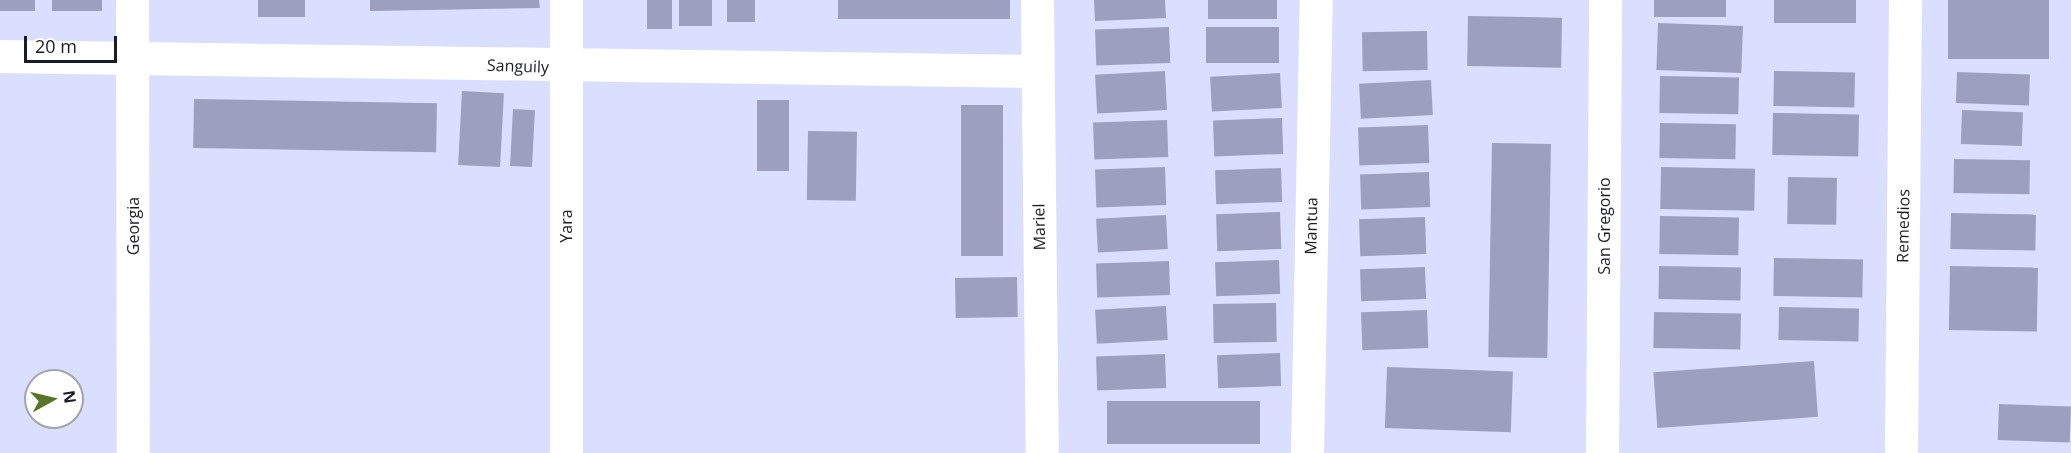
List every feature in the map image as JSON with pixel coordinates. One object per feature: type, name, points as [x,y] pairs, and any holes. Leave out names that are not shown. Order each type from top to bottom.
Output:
[{"type":"street","name":"Georgia","points":[[132,0],[133,453]]},
{"type":"street","name":"Yara","points":[[566,0],[566,453]]},
{"type":"street","name":"Mariel","points":[[1037,0],[1042,453]]},
{"type":"street","name":"Mantua","points":[[1307,453],[1316,0]]},
{"type":"street","name":"San Gregorio","points":[[1602,453],[1605,0]]},
{"type":"street","name":"Remedios","points":[[1901,453],[1905,0]]},
{"type":"street","name":"Sanguily","points":[[0,56],[133,56],[566,68],[1037,71]]},
{"type":"building","points":[[0,0],[35,0],[35,11],[0,11]]},
{"type":"building","points":[[52,0],[102,0],[102,11],[52,11]]},
{"type":"building","points":[[258,0],[305,0],[305,17],[258,17]]},
{"type":"building","points":[[370,0],[539,0],[540,8],[370,11]]},
{"type":"building","points":[[647,0],[672,0],[672,29],[647,29]]},
{"type":"building","points":[[679,0],[712,0],[712,26],[679,26]]},
{"type":"building","points":[[727,0],[755,0],[755,22],[727,22]]},
{"type":"building","points":[[838,0],[1010,0],[1010,19],[838,19]]},
{"type":"building","points":[[1094,0],[1165,0],[1166,18],[1095,21]]},
{"type":"building","points":[[1208,0],[1277,0],[1277,19],[1208,19]]},
{"type":"building","points":[[1654,0],[1726,0],[1726,17],[1654,17]]},
{"type":"building","points":[[1774,0],[1856,0],[1856,23],[1774,23]]},
{"type":"building","points":[[1948,0],[2049,0],[2049,59],[1948,59]]},
{"type":"building","points":[[1468,16],[1562,18],[1561,68],[1467,66]]},
{"type":"building","points":[[1658,23],[1743,26],[1741,73],[1656,70]]},
{"type":"building","points":[[1169,27],[1170,63],[1096,66],[1095,30]]},
{"type":"building","points":[[1206,27],[1279,27],[1279,63],[1206,63]]},
{"type":"building","points":[[1427,31],[1428,70],[1363,71],[1362,32]]},
{"type":"building","points":[[1165,71],[1167,110],[1097,114],[1095,75]]},
{"type":"building","points":[[1774,71],[1855,72],[1854,107],[1773,106]]},
{"type":"building","points":[[1957,72],[2030,75],[2029,106],[1956,103]]},
{"type":"building","points":[[1280,73],[1282,108],[1212,112],[1210,77]]},
{"type":"building","points":[[1660,76],[1739,77],[1738,114],[1659,113]]},
{"type":"building","points":[[1431,80],[1433,115],[1361,119],[1359,84]]},
{"type":"building","points":[[462,91],[504,93],[500,167],[458,165]]},
{"type":"building","points":[[194,99],[437,103],[436,152],[193,148]]},
{"type":"building","points":[[757,100],[789,100],[789,171],[757,171]]},
{"type":"building","points":[[961,105],[1003,105],[1003,256],[961,256]]},
{"type":"building","points":[[513,109],[535,110],[532,167],[510,166]]},
{"type":"building","points":[[1962,110],[2023,112],[2022,146],[1961,144]]},
{"type":"building","points":[[1773,113],[1859,115],[1858,156],[1772,155]]},
{"type":"building","points":[[1282,118],[1283,154],[1214,156],[1213,120]]},
{"type":"building","points":[[1167,120],[1168,157],[1094,160],[1093,123]]},
{"type":"building","points":[[1660,123],[1736,124],[1735,159],[1659,158]]},
{"type":"building","points":[[1428,125],[1429,163],[1359,165],[1358,127]]},
{"type":"building","points":[[808,131],[857,132],[856,201],[807,200]]},
{"type":"building","points":[[1492,143],[1551,144],[1547,358],[1488,357]]},
{"type":"building","points":[[1954,159],[2030,160],[2029,194],[1953,193]]},
{"type":"building","points":[[1165,167],[1166,205],[1096,207],[1095,169]]},
{"type":"building","points":[[1661,167],[1755,169],[1754,211],[1660,209]]},
{"type":"building","points":[[1281,168],[1282,202],[1216,204],[1215,170]]},
{"type":"building","points":[[1429,172],[1430,207],[1361,209],[1360,174]]},
{"type":"building","points":[[1788,177],[1837,178],[1836,225],[1787,224]]},
{"type":"building","points":[[1280,212],[1281,249],[1217,251],[1216,214]]},
{"type":"building","points":[[1951,213],[2036,214],[2035,250],[1950,249]]},
{"type":"building","points":[[1166,215],[1168,249],[1098,253],[1096,219]]},
{"type":"building","points":[[1660,216],[1739,217],[1738,255],[1659,254]]},
{"type":"building","points":[[1425,217],[1426,254],[1360,256],[1359,219]]},
{"type":"building","points":[[1774,258],[1863,260],[1862,298],[1773,296]]},
{"type":"building","points":[[1279,260],[1280,294],[1216,296],[1215,262]]},
{"type":"building","points":[[1169,261],[1170,295],[1097,298],[1096,264]]},
{"type":"building","points":[[1659,266],[1741,267],[1740,300],[1658,299]]},
{"type":"building","points":[[1950,266],[2038,268],[2037,332],[1949,330]]},
{"type":"building","points":[[1425,267],[1426,299],[1361,301],[1360,269]]},
{"type":"building","points":[[1017,277],[1018,317],[956,318],[955,278]]},
{"type":"building","points":[[1276,303],[1277,342],[1214,343],[1213,304]]},
{"type":"building","points":[[1166,306],[1168,340],[1097,344],[1095,310]]},
{"type":"building","points":[[1779,307],[1859,308],[1858,341],[1778,340]]},
{"type":"building","points":[[1427,310],[1428,348],[1362,350],[1361,312]]},
{"type":"building","points":[[1654,312],[1741,314],[1740,350],[1653,348]]},
{"type":"building","points":[[1280,353],[1281,386],[1218,388],[1217,355]]},
{"type":"building","points":[[1165,354],[1166,388],[1097,390],[1096,356]]},
{"type":"building","points":[[1814,361],[1818,417],[1657,428],[1653,372]]},
{"type":"building","points":[[1387,367],[1513,371],[1511,432],[1385,428]]},
{"type":"building","points":[[1107,401],[1260,401],[1260,444],[1107,444]]},
{"type":"building","points":[[1999,404],[2071,407],[2070,442],[1998,440]]}]
